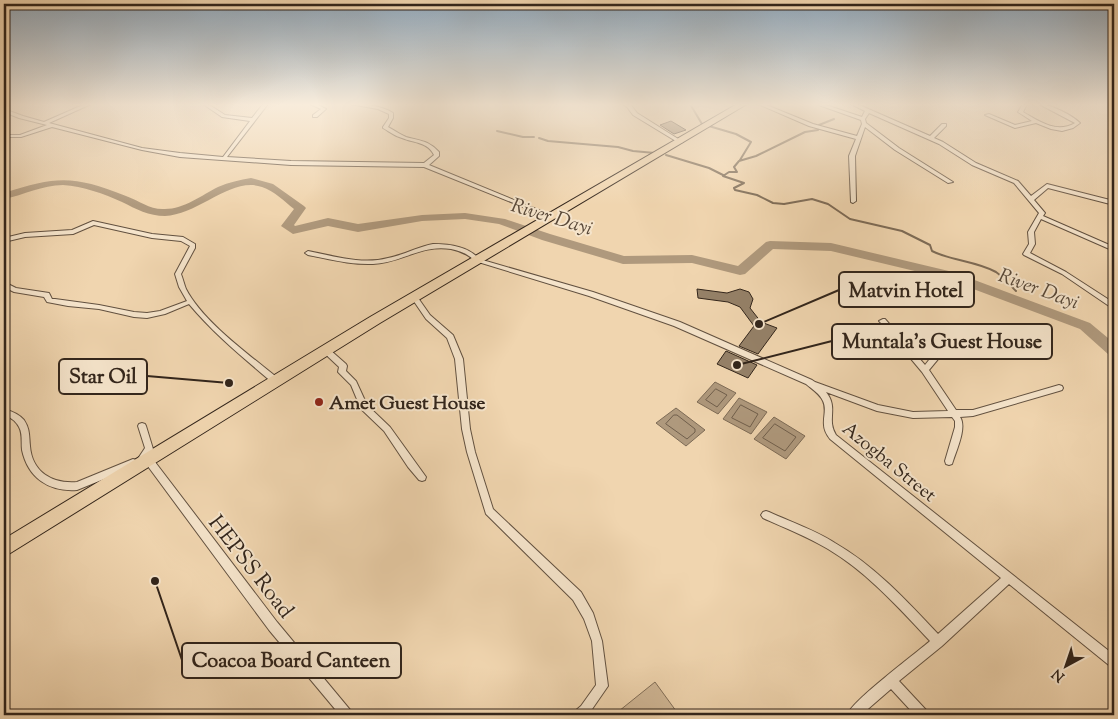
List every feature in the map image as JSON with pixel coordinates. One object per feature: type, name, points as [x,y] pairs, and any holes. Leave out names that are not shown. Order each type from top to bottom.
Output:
[{"type":"highway","points":[[4,549],[414,297],[550,216],[688,138]]},
{"type":"street","points":[[99,138],[142,149],[180,155],[291,163],[424,165],[550,216]]},
{"type":"street","points":[[224,158],[240,138]]},
{"type":"street","points":[[404,138],[423,142],[436,151],[437,155],[424,165]]},
{"type":"street","points":[[674,138],[681,142]]},
{"type":"street","points":[[852,201],[852,156],[858,138]]},
{"type":"street","points":[[883,138],[897,149],[950,182]]},
{"type":"street","points":[[927,138],[948,147],[974,164],[1016,182],[1041,211],[1041,217],[1031,232],[1032,244],[1026,254],[1064,273],[1114,306]]},
{"type":"street","points":[[1031,199],[1047,186],[1114,203]]},
{"type":"street","points":[[1041,217],[1114,249]]},
{"type":"street","points":[[4,240],[25,235],[73,232],[93,223],[152,236],[183,239],[193,245],[178,274],[179,281],[190,302],[220,332],[277,382]]},
{"type":"street","name":"Azogba Street","points":[[308,252],[355,261],[381,262],[427,246],[444,245],[464,250],[477,260],[591,294],[677,324],[809,382],[820,389],[827,398],[830,408],[827,424],[828,431],[833,437],[1114,662]]},
{"type":"street","points":[[4,284],[14,290],[47,295],[49,300],[64,304],[98,307],[154,316],[173,306],[190,302]]},
{"type":"street","points":[[414,297],[428,317],[450,337],[459,359],[467,436],[481,491],[489,512],[577,596],[589,617],[597,641],[602,686],[586,710],[579,715]]},
{"type":"street","points":[[882,320],[924,370],[960,424],[949,461]]},
{"type":"street","points":[[924,370],[954,333]]},
{"type":"street","points":[[326,351],[343,366],[342,372],[350,377],[359,391],[362,405],[383,424],[411,466],[422,477]]},
{"type":"street","points":[[809,382],[876,408],[894,413],[913,415],[973,413],[1059,388]]},
{"type":"street","points":[[4,412],[18,419],[24,426],[26,448],[32,466],[43,480],[54,486],[69,488],[116,469],[145,461],[149,449],[142,426]]},
{"type":"street","name":"HEPSS Road","points":[[145,461],[273,626],[347,715]]},
{"type":"street","points":[[766,515],[804,532],[840,552],[900,601],[938,642]]},
{"type":"street","points":[[854,715],[868,700],[938,642],[1009,577]]},
{"type":"street","points":[[892,682],[923,715]]},
{"type":"shaded area","points":[[655,682],[679,715],[614,715]]},
{"type":"water","points":[[715,382],[736,393],[718,414],[697,402]]},
{"type":"water","points":[[739,398],[767,412],[751,434],[723,419]]},
{"type":"water","points":[[676,408],[705,430],[686,446],[656,423]]},
{"type":"water","points":[[774,417],[805,436],[786,459],[754,439]]},
{"type":"building","points":[[697,289],[727,293],[740,289],[749,292],[753,299],[750,308],[761,322],[777,328],[758,354],[739,346],[754,326],[740,307],[728,302],[698,298]]},
{"type":"building","points":[[726,351],[757,365],[748,378],[717,364]]},
{"type":"waterway","points":[[539,138],[548,141],[618,147],[633,151],[655,153]]},
{"type":"waterway","points":[[740,160],[751,142],[743,138]]},
{"type":"waterway","points":[[794,138],[756,156],[739,161],[734,167],[737,172],[729,172],[723,176],[744,183],[734,188],[735,190],[757,195],[773,203],[784,204],[812,199],[828,204],[850,219],[902,231],[930,245],[932,251],[980,265],[996,272],[1016,291]]},
{"type":"waterway","points":[[666,155],[709,168],[723,175]]},
{"type":"waterway","name":"River Dayi","points":[[4,196],[54,182],[73,183],[122,198],[146,210],[166,213],[196,204],[238,183],[251,181],[269,186],[300,208],[287,226],[293,230],[328,222],[358,228],[422,218],[465,216],[501,221],[546,237],[623,260],[692,259],[740,271],[770,245],[831,247],[948,275],[1085,326],[1114,351]]},
{"type":"place","name":"Matvin Hotel","points":[[759,324]]},
{"type":"place","name":"Muntala's Guest House","points":[[737,365]]},
{"type":"place","name":"Star Oil","points":[[229,383]]},
{"type":"place","name":"Amet Guest House","points":[[319,402]]},
{"type":"place","name":"Coacoa Board Canteen","points":[[155,581]]}]
